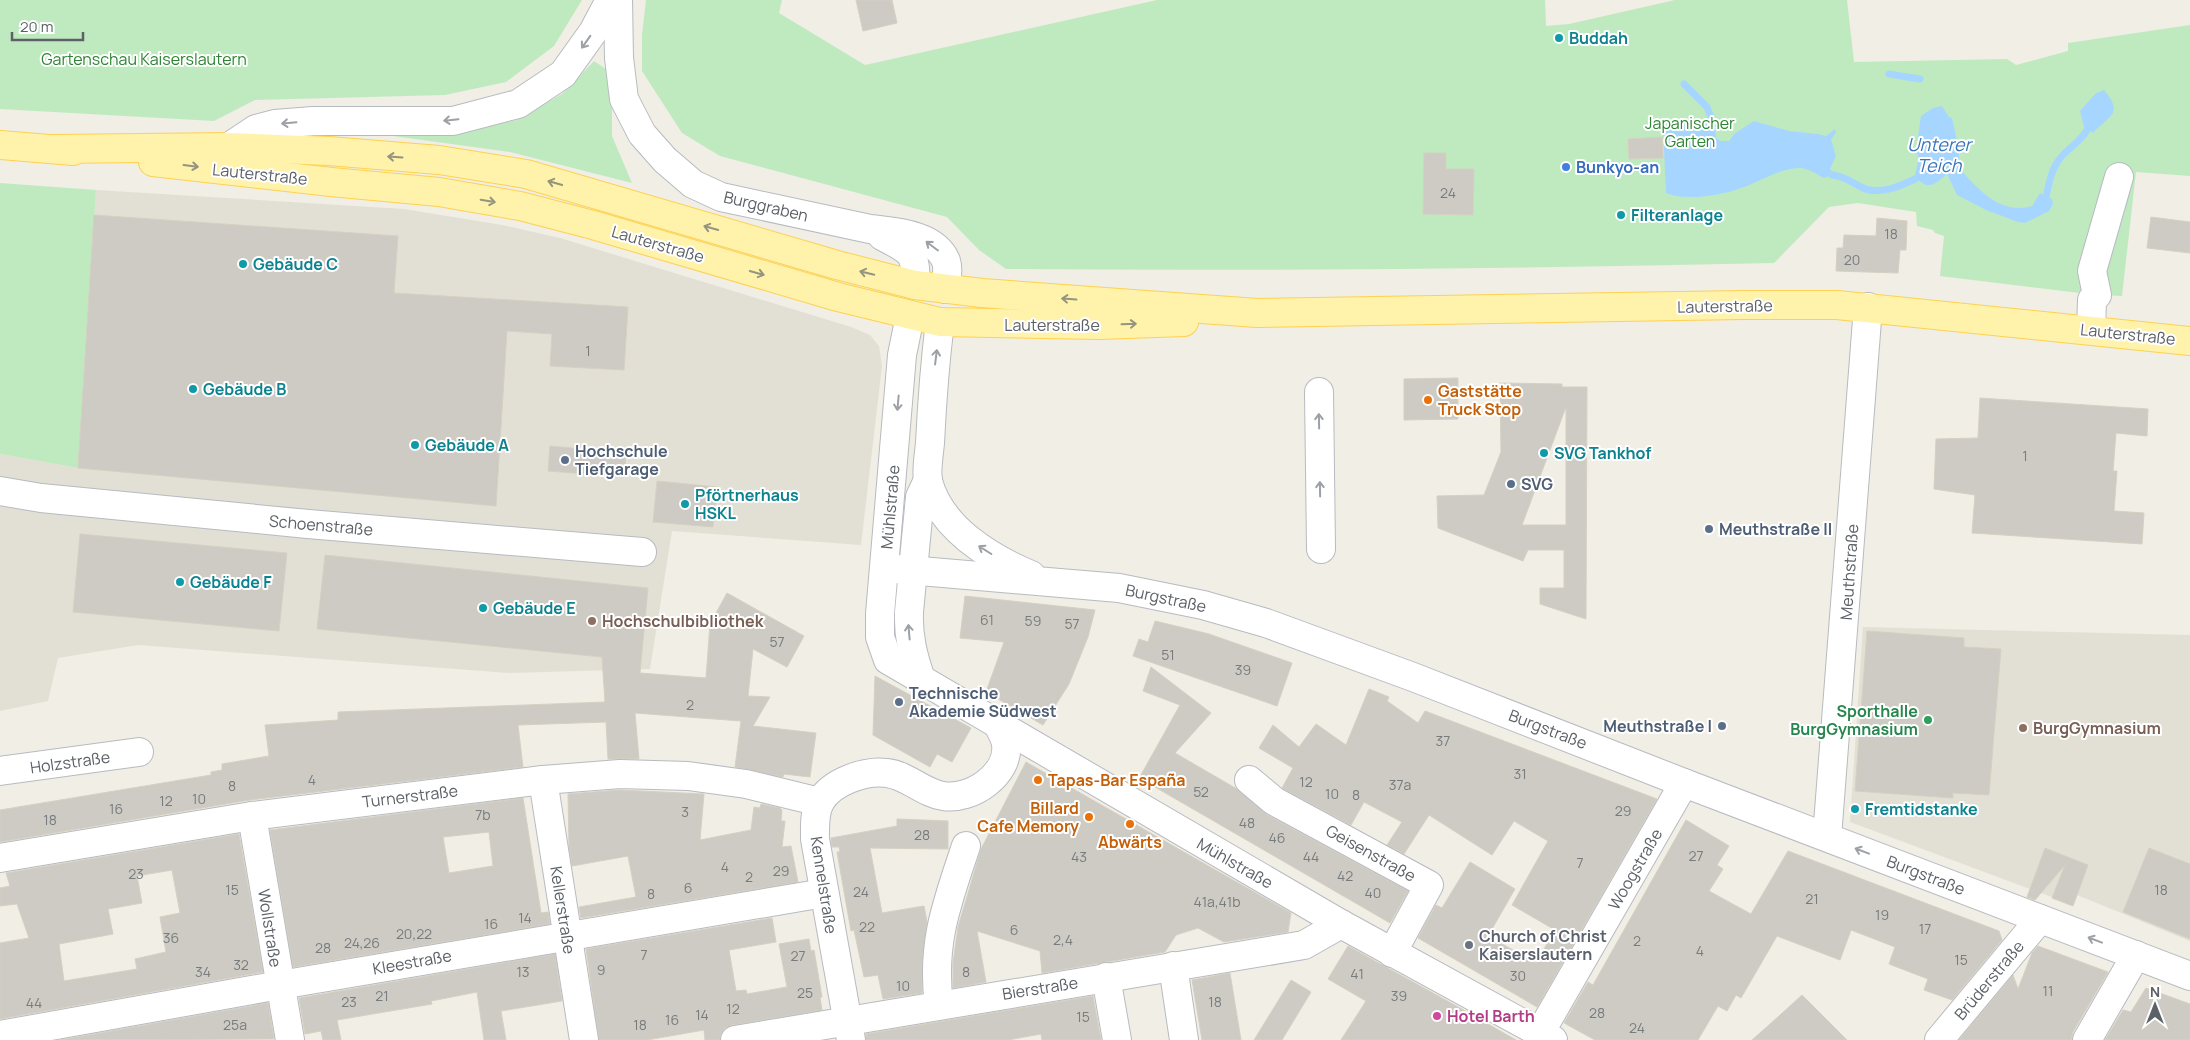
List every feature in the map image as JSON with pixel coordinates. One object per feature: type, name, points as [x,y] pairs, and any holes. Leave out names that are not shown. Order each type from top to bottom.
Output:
[{"type":"main road","name":"Lauterstraße","points":[[0,145],[56,149],[214,170],[440,192],[520,206],[593,225],[838,297],[940,322],[979,324],[1128,324],[1200,321],[1257,313]]},
{"type":"main road","name":"Lauterstraße","points":[[56,149],[229,147],[330,151],[440,160],[526,174],[836,265],[914,285],[945,289],[1257,313],[1743,305],[1868,307],[2190,341]]},
{"type":"main road","points":[[910,316],[914,285]]},
{"type":"main road","points":[[940,322],[945,289]]},
{"type":"street","points":[[229,147],[256,128],[275,124],[313,121],[453,121],[518,104],[563,74],[593,32],[610,0]]},
{"type":"street","name":"Burggraben","points":[[618,0],[619,58],[624,99],[642,134],[665,160],[693,184],[721,197],[870,229],[901,233],[929,243],[938,250],[946,261],[948,272],[945,289]]},
{"type":"street","points":[[2091,330],[2092,300],[2097,295],[2092,270],[2119,177]]},
{"type":"street","name":"Burggraben","points":[[870,229],[906,249],[913,257],[916,268],[914,285]]},
{"type":"street","name":"Meuthstraße","points":[[1827,837],[1868,307]]},
{"type":"street","name":"Mühlstraße","points":[[910,316],[902,355],[880,614],[880,637],[888,660],[1341,924],[1547,1036]]},
{"type":"street","name":"Mühlstraße","points":[[921,678],[913,657],[908,631],[920,497],[928,480],[934,369],[940,322]]},
{"type":"street","points":[[1319,392],[1321,549]]},
{"type":"street","name":"Mühlstraße","points":[[928,480],[942,512],[970,541],[1016,569],[1044,581]]},
{"type":"street","name":"Schoenstraße","points":[[0,491],[41,498],[308,524],[642,552]]},
{"type":"street","name":"Burgstraße","points":[[885,568],[1119,588],[1203,604],[1266,623],[1413,676],[1684,783],[2190,976]]},
{"type":"street","points":[[820,802],[835,786],[863,774],[887,772],[944,796],[964,795],[985,785],[1002,766],[1006,744],[997,723]]},
{"type":"street","name":"Holzstraße","points":[[0,771],[139,752]]},
{"type":"street","name":"Turnerstraße","points":[[0,858],[252,816],[543,780],[620,774],[688,776],[746,784],[820,802]]},
{"type":"street","name":"Kellerstraße","points":[[543,780],[584,1040]]},
{"type":"street","name":"Geisenstraße","points":[[1249,780],[1274,801],[1428,885],[1392,953]]},
{"type":"street","name":"Woogstraße","points":[[1547,1036],[1684,783]]},
{"type":"street","name":"Kennelstraße","points":[[820,802],[815,819],[815,839],[849,1030]]},
{"type":"street","name":"Wollstraße","points":[[252,816],[290,1040]]},
{"type":"street","points":[[939,1005],[936,981],[943,916],[966,846]]},
{"type":"street","name":"Kleestraße","points":[[0,1035],[567,935],[824,892]]},
{"type":"street","name":"Brüderstraße","points":[[1939,1040],[2040,919]]},
{"type":"street","name":"Bierstraße","points":[[735,1040],[849,1030],[939,1005],[1304,945],[1341,924]]},
{"type":"street","points":[[2087,1040],[2136,956]]},
{"type":"street","points":[[1173,966],[1184,1040]]},
{"type":"street","points":[[1106,978],[1116,1040]]},
{"type":"shaded area","points":[[96,190],[404,209],[502,225],[560,238],[851,327],[870,335],[879,346],[882,366],[861,545],[672,531],[650,669],[509,673],[138,645],[58,658],[48,701],[0,711],[0,454],[78,468]]},
{"type":"shaded area","name":"BurgGymnasium","points":[[1863,627],[2190,635],[2190,941],[2077,895],[2073,905],[1850,822]]},
{"type":"green space","name":"Gartenschau Kaiserslautern","points":[[0,0],[582,0],[554,46],[506,82],[445,95],[255,100],[214,121],[0,109]]},
{"type":"green space","name":"Japanischer Garten","points":[[646,0],[782,0],[779,13],[865,65],[1157,0],[1545,0],[1546,26],[1569,24],[1675,0],[1847,0],[1854,62],[2007,59],[2016,65],[2068,51],[2068,43],[2190,25],[2190,176],[2136,172],[2122,296],[2097,295],[1940,276],[1944,236],[1935,233],[1933,230],[1917,226],[1916,212],[1858,203],[1829,207],[1774,263],[1390,269],[1006,269],[979,250],[947,217],[720,156],[682,133],[642,71],[642,35]]},
{"type":"green space","points":[[594,61],[612,73],[612,136],[632,183],[510,152],[393,136],[462,130],[517,120],[562,94]]},
{"type":"green space","points":[[0,183],[96,190],[78,468],[0,454]]},
{"type":"water","points":[[2104,90],[2110,98],[2114,109],[2109,118],[2093,133],[2084,127],[2080,111],[2096,93]]},
{"type":"water","name":"Unterer Teich","points":[[1942,106],[1949,117],[1952,118],[1959,150],[1959,168],[1982,192],[2000,204],[2020,208],[2032,206],[2040,193],[2052,199],[2053,204],[2049,211],[2025,223],[2018,222],[1986,210],[1957,195],[1947,174],[1930,185],[1926,185],[1919,180],[1915,174],[1919,159],[1916,150],[1921,116],[1933,108]]},
{"type":"water","points":[[1754,121],[1789,131],[1826,136],[1835,129],[1836,132],[1831,140],[1836,156],[1830,169],[1834,172],[1832,175],[1824,178],[1806,169],[1791,169],[1730,192],[1701,197],[1682,197],[1666,193],[1663,128],[1697,123],[1716,125],[1718,140],[1729,141],[1734,134]]},
{"type":"building","points":[[856,0],[892,0],[897,23],[863,31]]},
{"type":"building","points":[[1662,137],[1663,158],[1629,159],[1628,139]]},
{"type":"building","points":[[1424,153],[1446,153],[1446,169],[1474,169],[1473,215],[1423,214]]},
{"type":"building","points":[[94,215],[398,236],[394,293],[628,307],[624,370],[550,366],[552,334],[507,331],[496,506],[78,468]]},
{"type":"building","points":[[2151,217],[2190,222],[2190,253],[2147,248]]},
{"type":"building","points":[[1877,218],[1907,221],[1906,250],[1900,250],[1898,273],[1836,271],[1837,248],[1843,248],[1844,235],[1876,236]]},
{"type":"building","points":[[1458,378],[1458,419],[1404,420],[1404,379]]},
{"type":"building","points":[[1500,383],[1562,384],[1562,387],[1587,387],[1586,619],[1540,604],[1540,588],[1564,588],[1564,550],[1528,550],[1523,561],[1438,528],[1437,496],[1484,495],[1501,452]],"holes":[[[1566,407],[1566,525],[1522,525]]]},
{"type":"building","points":[[1980,398],[2148,409],[2147,436],[2116,433],[2113,471],[2117,471],[2114,511],[2144,513],[2142,544],[1972,533],[1975,495],[1934,489],[1936,439],[1978,438]]},
{"type":"building","points":[[550,446],[626,453],[624,477],[548,471]]},
{"type":"building","name":"Pförtnerhaus HSKL","points":[[657,481],[717,487],[713,527],[653,522]]},
{"type":"building","name":"Gebäude F","points":[[80,534],[287,553],[279,631],[73,612]]},
{"type":"building","points":[[325,555],[648,588],[640,673],[706,678],[710,624],[727,593],[804,636],[787,667],[753,649],[748,696],[770,697],[753,726],[816,733],[810,777],[784,774],[783,777],[735,767],[741,721],[635,713],[639,759],[608,759],[606,722],[518,725],[523,767],[250,800],[0,842],[0,810],[211,775],[211,772],[222,770],[222,764],[269,756],[265,725],[338,720],[338,712],[605,702],[602,657],[317,629]]},
{"type":"building","points":[[965,596],[1095,610],[1088,637],[1069,684],[1043,725],[986,692],[1004,642],[960,638]]},
{"type":"building","points":[[1155,621],[1209,634],[1292,663],[1277,706],[1133,656],[1139,639],[1148,642]]},
{"type":"building","name":"Sporthalle BurgGymnasium","points":[[1867,631],[1964,638],[1964,647],[2001,649],[1989,795],[1953,793],[1953,798],[1855,791]]},
{"type":"building","points":[[1151,667],[1211,713],[1175,753],[1237,789],[1267,815],[1408,891],[1390,923],[1148,783],[1144,788],[1137,782],[1180,705],[1143,691]]},
{"type":"building","name":"Technische Akademie Südwest","points":[[875,676],[971,728],[952,762],[937,754],[930,767],[873,735]]},
{"type":"building","points":[[1369,689],[1389,697],[1387,701],[1418,723],[1425,711],[1657,799],[1537,1007],[1418,938],[1436,905],[1442,908],[1470,862],[1515,889],[1488,936],[1536,963],[1555,930],[1512,905],[1548,841],[1514,821],[1492,855],[1429,815],[1404,854],[1387,845],[1402,822],[1364,802],[1351,825],[1282,788],[1293,768],[1259,748],[1273,725],[1299,747],[1316,724],[1346,745]]},
{"type":"building","points":[[1026,762],[1291,913],[1288,932],[1224,942],[1198,928],[1176,935],[1165,952],[1042,973],[1040,951],[977,931],[986,982],[953,988],[953,963],[958,927],[981,849]]},
{"type":"building","points":[[620,790],[704,794],[700,840],[751,830],[754,807],[760,808],[761,804],[780,808],[782,810],[781,821],[785,821],[782,847],[791,846],[798,882],[581,918],[579,907],[636,897],[628,856],[572,866],[569,846],[568,794]]},
{"type":"building","points":[[523,798],[541,913],[548,912],[550,924],[293,967],[270,830]],"holes":[[[489,832],[493,866],[449,873],[443,837]]]},
{"type":"building","points":[[897,819],[948,821],[948,849],[870,848],[882,913],[924,906],[927,922],[922,961],[922,993],[883,999],[878,975],[864,977],[854,930],[851,931],[837,852],[840,852],[839,847],[832,847],[831,838],[897,826]]},
{"type":"building","points":[[1686,820],[1729,846],[1717,865],[1723,869],[1709,891],[1751,914],[1788,851],[1999,931],[2002,940],[1952,1000],[1924,990],[1928,979],[1889,964],[1895,947],[1851,930],[1840,960],[1777,936],[1741,998],[1736,995],[1727,1011],[1718,1006],[1698,1040],[1595,1040],[1564,1023],[1588,982],[1593,985]]},
{"type":"building","points":[[239,834],[263,972],[0,1019],[0,943],[29,938],[17,904],[0,906],[0,888],[10,886],[6,873]],"holes":[[[172,870],[180,913],[160,917],[166,952],[135,959],[137,969],[64,981],[59,944],[113,934],[108,909],[142,903],[137,876]]]},
{"type":"building","points":[[2045,848],[2088,865],[2073,906],[2052,898],[2065,865],[2035,900],[2027,897]]},
{"type":"building","points":[[2149,848],[2190,864],[2190,939],[2123,912]]},
{"type":"building","points":[[772,918],[776,942],[729,950],[736,991],[746,990],[747,994],[787,987],[779,944],[809,939],[811,951],[814,950],[822,997],[820,998],[822,1010],[732,1025],[725,1028],[720,1040],[705,1040],[704,1030],[647,1040],[599,1040],[586,949]]},
{"type":"building","points":[[1348,946],[1516,1040],[1341,1040],[1366,1001],[1328,979]]},
{"type":"building","points":[[2038,946],[2108,972],[2073,1032],[2071,1040],[1959,1040],[2013,975],[2018,989],[2032,953]]},
{"type":"building","points":[[555,954],[562,1001],[501,1011],[506,1040],[484,1040],[477,992],[431,1001],[432,1004],[337,1020],[341,1040],[323,1040],[321,1031],[305,1034],[299,998]]},
{"type":"building","points":[[1230,973],[1241,1040],[1202,1040],[1192,980]]},
{"type":"building","points":[[1291,980],[1311,992],[1282,1040],[1254,1040]]},
{"type":"building","points":[[2146,988],[2190,1004],[2190,1040],[2105,1040],[2123,1010],[2131,1012]]},
{"type":"building","points":[[1802,995],[1847,1040],[1752,1040],[1779,1016]]},
{"type":"building","points":[[1093,996],[1101,1040],[1042,1040],[1041,1034],[1008,1040],[866,1040],[866,1034]]},
{"type":"building","points":[[268,1003],[274,1039],[61,1040]]},
{"type":"waterway","points":[[1889,74],[1920,79]]},
{"type":"waterway","points":[[1684,84],[1707,107],[1711,117]]},
{"type":"waterway","points":[[2046,197],[2056,165],[2087,130]]},
{"type":"waterway","points":[[1832,175],[1844,178],[1868,190],[1875,191],[1897,187],[1917,178]]},
{"type":"place","name":"Buddah","points":[[1559,38]]},
{"type":"place","name":"Bunkyo-an","points":[[1566,167]]},
{"type":"place","name":"Filteranlage","points":[[1621,215]]},
{"type":"place","name":"Gebäude C","points":[[243,264]]},
{"type":"place","name":"Gebäude B","points":[[193,389]]},
{"type":"place","name":"Gaststätte Truck Stop","points":[[1428,400]]},
{"type":"place","name":"Gebäude A","points":[[415,445]]},
{"type":"place","name":"SVG Tankhof","points":[[1544,453]]},
{"type":"place","name":"Hochschule Tiefgarage","points":[[565,460]]},
{"type":"place","name":"SVG","points":[[1511,484]]},
{"type":"place","name":"Pförtnerhaus HSKL","points":[[685,504]]},
{"type":"place","name":"Meuthstraße II","points":[[1709,529]]},
{"type":"place","name":"Gebäude F","points":[[180,582]]},
{"type":"place","name":"Gebäude E","points":[[483,608]]},
{"type":"place","name":"Hochschulbibliothek","points":[[592,621]]},
{"type":"place","name":"Technische Akademie Südwest","points":[[899,702]]},
{"type":"place","name":"Sporthalle BurgGymnasium","points":[[1928,720]]},
{"type":"place","name":"Meuthstraße I","points":[[1722,726]]},
{"type":"place","name":"BurgGymnasium","points":[[2023,728]]},
{"type":"place","name":"Tapas-Bar España","points":[[1038,780]]},
{"type":"place","name":"Fremtidstanke","points":[[1855,809]]},
{"type":"place","name":"Billard Cafe Memory","points":[[1089,817]]},
{"type":"place","name":"Abwärts","points":[[1130,824]]},
{"type":"place","name":"Church of Christ Kaiserslautern","points":[[1469,945]]},
{"type":"place","name":"Hotel Barth","points":[[1437,1016]]}]
